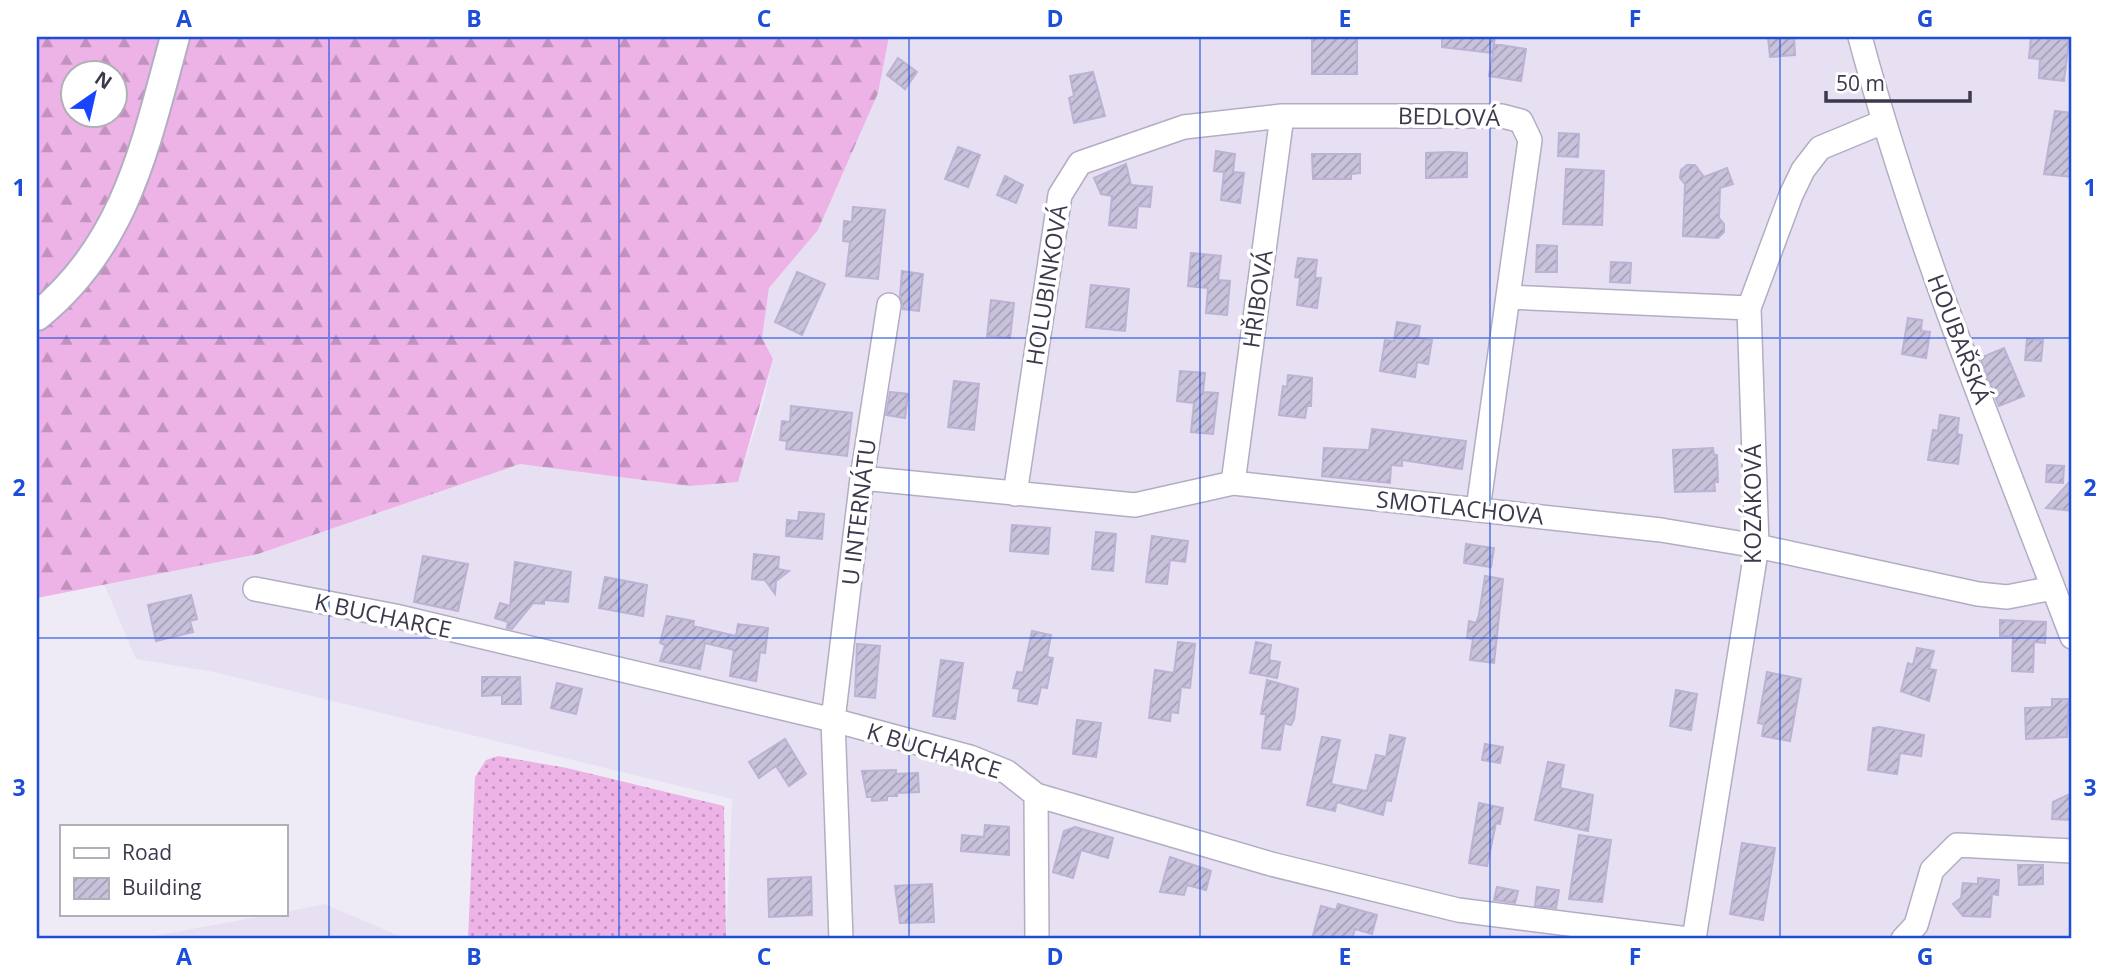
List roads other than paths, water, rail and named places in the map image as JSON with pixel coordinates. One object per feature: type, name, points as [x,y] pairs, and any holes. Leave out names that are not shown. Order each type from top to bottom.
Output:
[{"type":"street","name":"HOUBAŘSKÁ","points":[[1860,37],[1883,122],[1941,296],[2072,637]]},
{"type":"street","points":[[37,316],[83,270],[112,229],[127,200],[168,58]]},
{"type":"street","name":"BEDLOVÁ","points":[[1283,116],[1502,116],[1521,121],[1530,140],[1478,509]]},
{"type":"street","name":"HŘIBOVÁ","points":[[1233,483],[1283,116]]},
{"type":"street","name":"HOLUBINKOVÁ","points":[[1015,494],[1060,195],[1080,163],[1184,127],[1283,116]]},
{"type":"street","name":"KOZÁKOVÁ","points":[[1694,939],[1757,546],[1749,308],[1803,170],[1820,148],[1883,122]]},
{"type":"street","points":[[1509,296],[1749,308]]},
{"type":"street","name":"U INTERNÁTU","points":[[841,939],[833,720],[862,478],[889,305]]},
{"type":"street","name":"SMOTLACHOVA","points":[[862,478],[1135,505],[1233,483],[1661,530],[1757,546],[1978,594],[2007,597],[2053,588]]},
{"type":"street","name":"K BUCHARCE","points":[[255,589],[395,616],[833,720],[970,757],[1007,772],[1035,795],[1271,864],[1458,910],[1642,937],[1688,939]]},
{"type":"street","points":[[1035,795],[1037,939]]},
{"type":"street","points":[[1903,939],[1916,925],[1931,870],[1957,845],[2072,851]]}]
